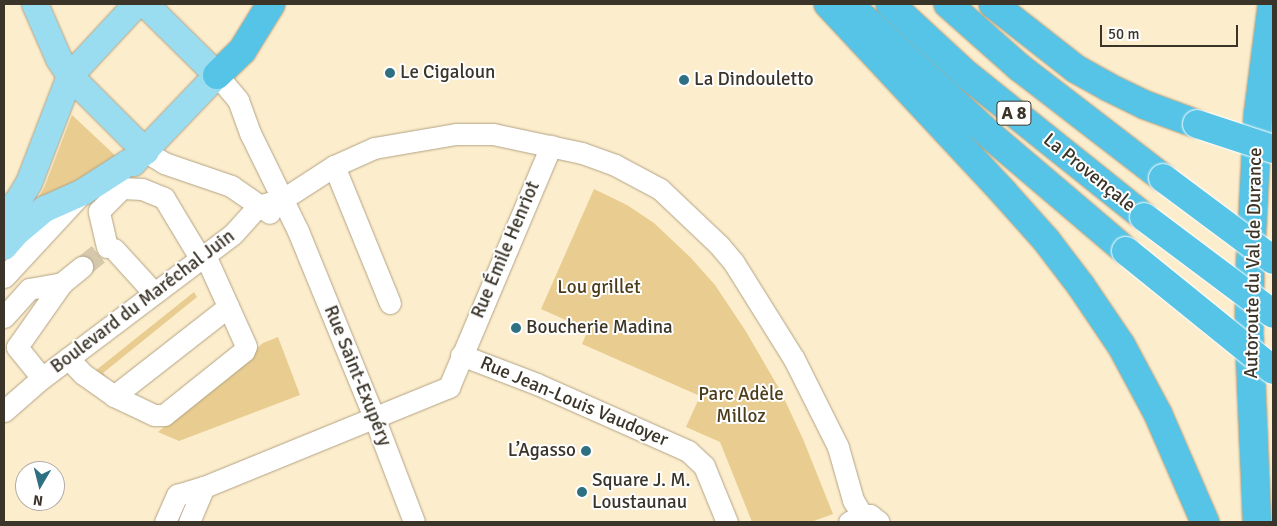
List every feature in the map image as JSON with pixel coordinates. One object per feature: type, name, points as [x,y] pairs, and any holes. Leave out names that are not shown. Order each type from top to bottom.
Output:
[{"type":"highway","points":[[216,76],[242,51],[271,4]]},
{"type":"highway","points":[[828,4],[1004,193],[1046,240],[1081,286],[1120,345],[1158,414],[1205,522]]},
{"type":"highway","points":[[849,4],[991,136],[1126,251],[1273,370]]},
{"type":"highway","name":"La Provençale","points":[[890,4],[967,75],[1144,216],[1273,314]]},
{"type":"highway","name":"A 8","points":[[948,4],[1019,67],[1273,260]]},
{"type":"highway","points":[[993,4],[1076,69],[1108,88],[1145,105],[1273,149]]},
{"type":"highway","name":"Autoroute du Val de Durance","points":[[1258,522],[1249,335],[1250,270],[1258,114],[1272,4]]},
{"type":"main road","points":[[35,4],[58,59],[70,76],[146,152]]},
{"type":"main road","points":[[4,217],[18,201],[29,183],[70,76],[137,4]]},
{"type":"main road","points":[[4,247],[16,233],[45,209],[83,192],[128,163],[134,163],[216,76],[145,4]]},
{"type":"street","name":"Rue Saint-Exupéry","points":[[216,76],[238,100],[254,142],[298,231],[374,417],[414,522]]},
{"type":"street","points":[[258,206],[283,199],[334,166],[374,148],[456,134],[493,134],[582,153],[615,165],[660,190],[719,246],[739,271],[794,360],[838,446],[859,516]]},
{"type":"street","name":"Rue Émile Henriot","points":[[461,355],[551,146]]},
{"type":"street","points":[[146,152],[164,164],[231,186],[258,206],[298,231]]},
{"type":"street","points":[[334,166],[390,303]]},
{"type":"street","points":[[68,358],[84,374],[114,396],[154,415],[164,415],[244,351],[246,346],[203,257],[164,198],[142,189],[122,188],[99,211],[110,248],[154,293]]},
{"type":"street","points":[[4,277],[83,192]]},
{"type":"street","name":"Boulevard du Maréchal Juin","points":[[4,411],[42,378],[244,224],[258,206]]},
{"type":"street","points":[[42,378],[17,348],[62,283],[82,267]]},
{"type":"street","points":[[4,317],[29,289],[62,283]]},
{"type":"street","points":[[114,396],[228,307]]},
{"type":"street","name":"Rue Jean-Louis Vaudoyer","points":[[165,522],[177,495],[204,487],[449,388],[461,355],[537,384],[688,451],[704,466],[727,522]]},
{"type":"street","points":[[189,522],[204,487]]},
{"type":"green space","points":[[72,115],[120,160],[41,202],[38,198],[44,188]]},
{"type":"green space","name":"Parc Adèle Milloz","points":[[594,189],[627,205],[654,223],[691,258],[715,285],[745,330],[780,390],[803,439],[833,514],[811,522],[752,522],[720,442],[686,427],[700,396],[582,344],[588,330],[541,309]]},
{"type":"green space","points":[[194,292],[197,297],[103,373],[110,382],[95,371]]},
{"type":"green space","points":[[278,337],[300,395],[179,441],[158,432],[263,343]]},
{"type":"tunnel","points":[[82,267],[107,247],[114,249]]},
{"type":"place","name":"Le Cigaloun","points":[[390,73]]},
{"type":"place","name":"La Dindouletto","points":[[684,80]]},
{"type":"place","name":"Boucherie Madina","points":[[516,328]]},
{"type":"place","name":"L’Agasso","points":[[586,451]]},
{"type":"place","name":"Square J. M. Loustaunau","points":[[582,492]]},
{"type":"park label","name":"Lou grillet","points":[[599,288]]}]
